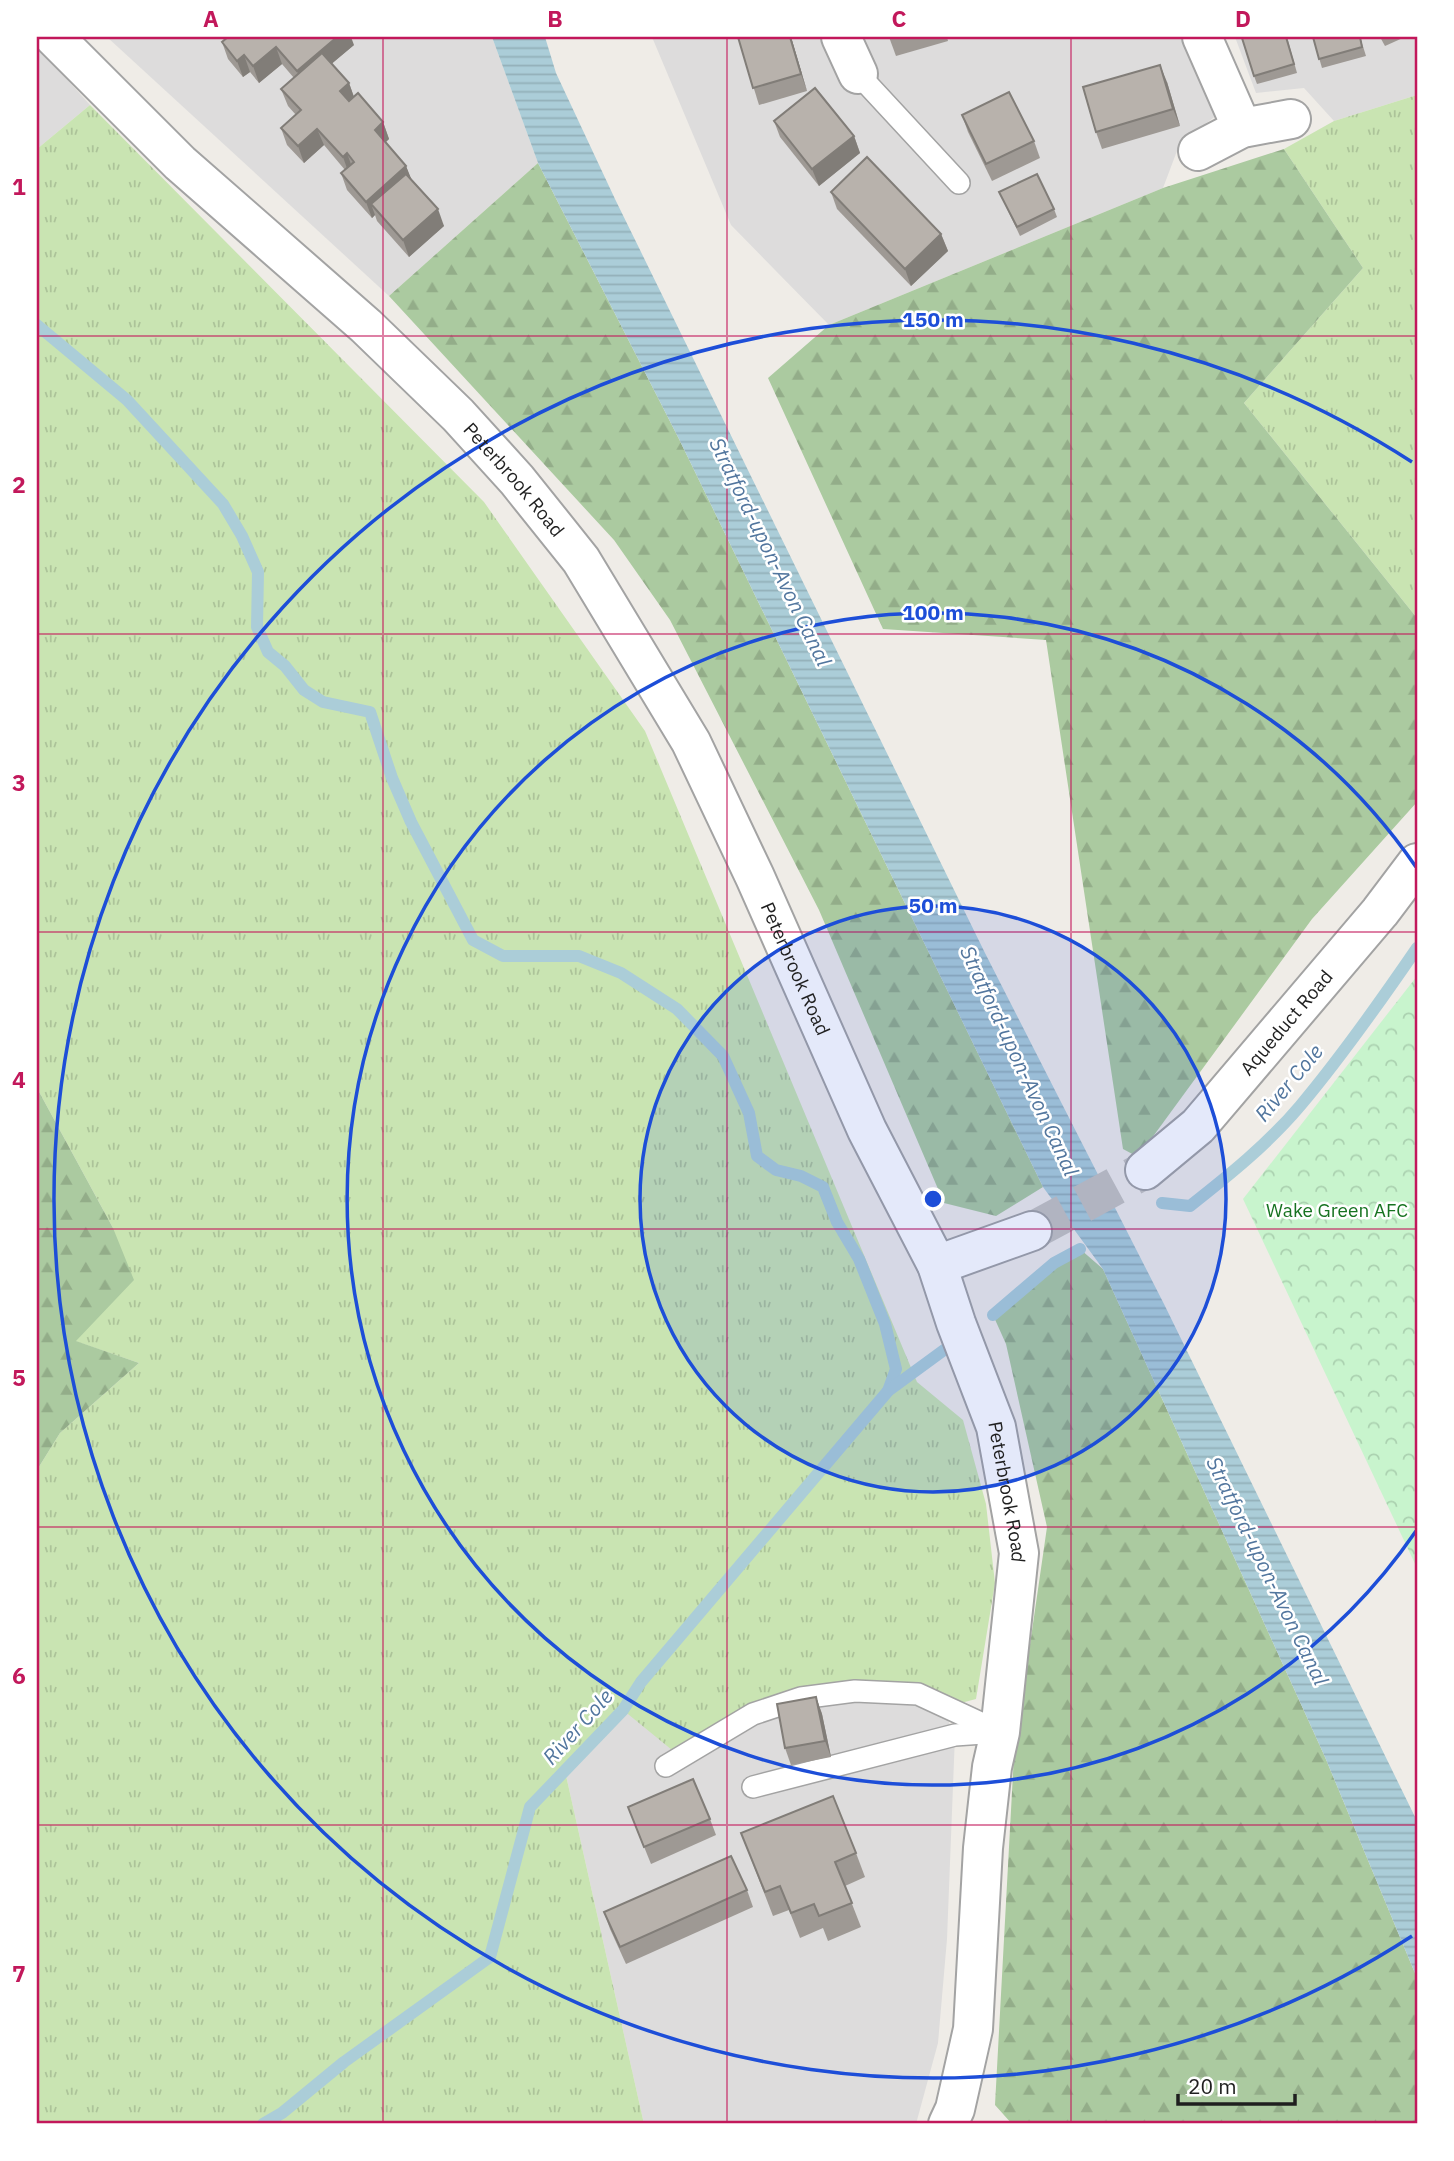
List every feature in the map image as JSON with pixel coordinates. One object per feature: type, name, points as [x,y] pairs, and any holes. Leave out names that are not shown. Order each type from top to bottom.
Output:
[{"type":"street","name":"Peterbrook Road","points":[[54,37],[180,163],[366,326],[458,415],[517,480],[581,561],[691,742],[755,877],[867,1130],[937,1265],[956,1324],[996,1427],[1019,1553],[1000,1732],[992,1767],[983,1848],[973,2029],[956,2119]]},
{"type":"street","points":[[841,37],[858,74]]},
{"type":"street","points":[[1202,37],[1242,128]]},
{"type":"street","points":[[1198,151],[1242,128],[1291,119]]},
{"type":"street","name":"Aqueduct Road","points":[[1145,1170],[1198,1126],[1380,912],[1417,863]]},
{"type":"street","points":[[937,1265],[1032,1231]]},
{"type":"lane","points":[[858,74],[958,183]]},
{"type":"lane","points":[[666,1766],[753,1714],[801,1698],[855,1690],[918,1694],[1000,1732]]},
{"type":"lane","points":[[753,1787],[955,1735],[1000,1732]]},
{"type":"shaded area","points":[[107,37],[492,37],[538,163],[389,296]]},
{"type":"shaded area","points":[[652,37],[1184,37],[1217,115],[1180,143],[1163,188],[829,325],[731,225]]},
{"type":"shaded area","points":[[1235,37],[1417,37],[1417,95],[1334,121],[1304,88],[1256,93]]},
{"type":"shaded area","points":[[37,46],[90,105],[37,149]]},
{"type":"shaded area","points":[[836,1697],[942,1708],[955,1735],[947,1939],[938,2043],[916,2124],[644,2124],[565,1771],[623,1710],[755,1719]]},
{"type":"green space","points":[[1417,95],[1417,618],[1244,403],[1363,268],[1284,149],[1334,121]]},
{"type":"green space","points":[[90,105],[484,502],[645,731],[917,1382],[963,1420],[986,1504],[995,1583],[976,1699],[942,1708],[836,1697],[755,1719],[683,1759],[623,1710],[565,1771],[644,2124],[37,2124],[37,1470],[60,1433],[139,1363],[75,1341],[113,1228],[37,1088],[37,149]]},
{"type":"green space","points":[[1284,149],[1363,268],[1244,403],[1417,618],[1417,802],[1312,919],[1138,1157],[1123,1149],[1046,640],[883,629],[768,378],[829,325],[1163,188]]},
{"type":"green space","points":[[538,163],[679,439],[1043,1187],[996,1216],[944,1203],[819,910],[670,620],[614,540],[389,296]]},
{"type":"green space","name":"Wake Green AFC","points":[[1417,976],[1417,1568],[1243,1199]]},
{"type":"green space","points":[[37,1088],[113,1228],[134,1280],[76,1341],[139,1363],[60,1433],[37,1470]]},
{"type":"green space","points":[[1080,1249],[1103,1269],[1325,1757],[1417,1978],[1417,2124],[1012,2124],[995,2105],[1014,1755],[1047,1527],[1006,1344],[993,1315],[1054,1263]]},
{"type":"water","name":"Stratford-upon-Avon Canal","points":[[492,37],[545,37],[556,73],[615,199],[985,953],[1164,1304],[1417,1821],[1417,1978],[1325,1757],[1103,1269],[1043,1187],[679,439],[538,163]]},
{"type":"building","points":[[228,37],[337,37],[297,71],[276,47],[253,66],[244,55],[237,61],[222,42]]},
{"type":"building","points":[[738,37],[790,37],[801,74],[753,88]]},
{"type":"building","points":[[1286,37],[1294,64],[1254,76],[1242,38]]},
{"type":"building","points":[[1313,37],[1360,37],[1362,47],[1319,59]]},
{"type":"building","points":[[322,53],[349,83],[340,91],[349,101],[358,93],[383,122],[375,130],[406,166],[366,202],[341,173],[354,162],[347,153],[343,157],[317,129],[298,146],[281,128],[301,110],[281,89]]},
{"type":"building","points":[[1160,65],[1173,109],[1096,132],[1083,87]]},
{"type":"building","points":[[815,88],[854,136],[812,169],[774,121]]},
{"type":"building","points":[[1009,92],[1034,141],[986,164],[962,115]]},
{"type":"building","points":[[867,157],[941,234],[905,269],[831,192]]},
{"type":"building","points":[[406,174],[438,209],[403,240],[371,204]]},
{"type":"building","points":[[1037,174],[1054,209],[1017,227],[999,192]]},
{"type":"building","points":[[816,1697],[825,1741],[785,1748],[777,1704]]},
{"type":"building","points":[[693,1779],[710,1819],[644,1847],[628,1807]]},
{"type":"building","points":[[833,1796],[856,1853],[835,1862],[852,1903],[819,1916],[814,1904],[791,1913],[780,1886],[765,1892],[741,1833]]},
{"type":"building","points":[[731,1856],[747,1890],[620,1947],[604,1912]]},
{"type":"waterway","points":[[37,325],[127,400],[223,504],[242,536],[258,572],[257,627],[268,652],[285,666],[304,690],[323,702],[370,712],[392,778],[411,822],[473,940],[503,956],[579,956],[621,973],[677,1009],[723,1056],[749,1113],[757,1156],[776,1170],[801,1176],[823,1187],[837,1222],[859,1259],[885,1324],[896,1369],[888,1391]]},
{"type":"waterway","name":"River Cole","points":[[1162,1203],[1190,1206],[1275,1133],[1331,1068],[1417,948]]},
{"type":"waterway","name":"River Cole","points":[[993,1315],[1054,1263],[1080,1249]]},
{"type":"waterway","name":"River Cole","points":[[263,2124],[282,2113],[344,2062],[490,1957],[530,1807],[623,1710],[641,1682],[888,1391],[944,1350]]},
{"type":"tunnel","points":[[1032,1231],[1145,1170]]}]
